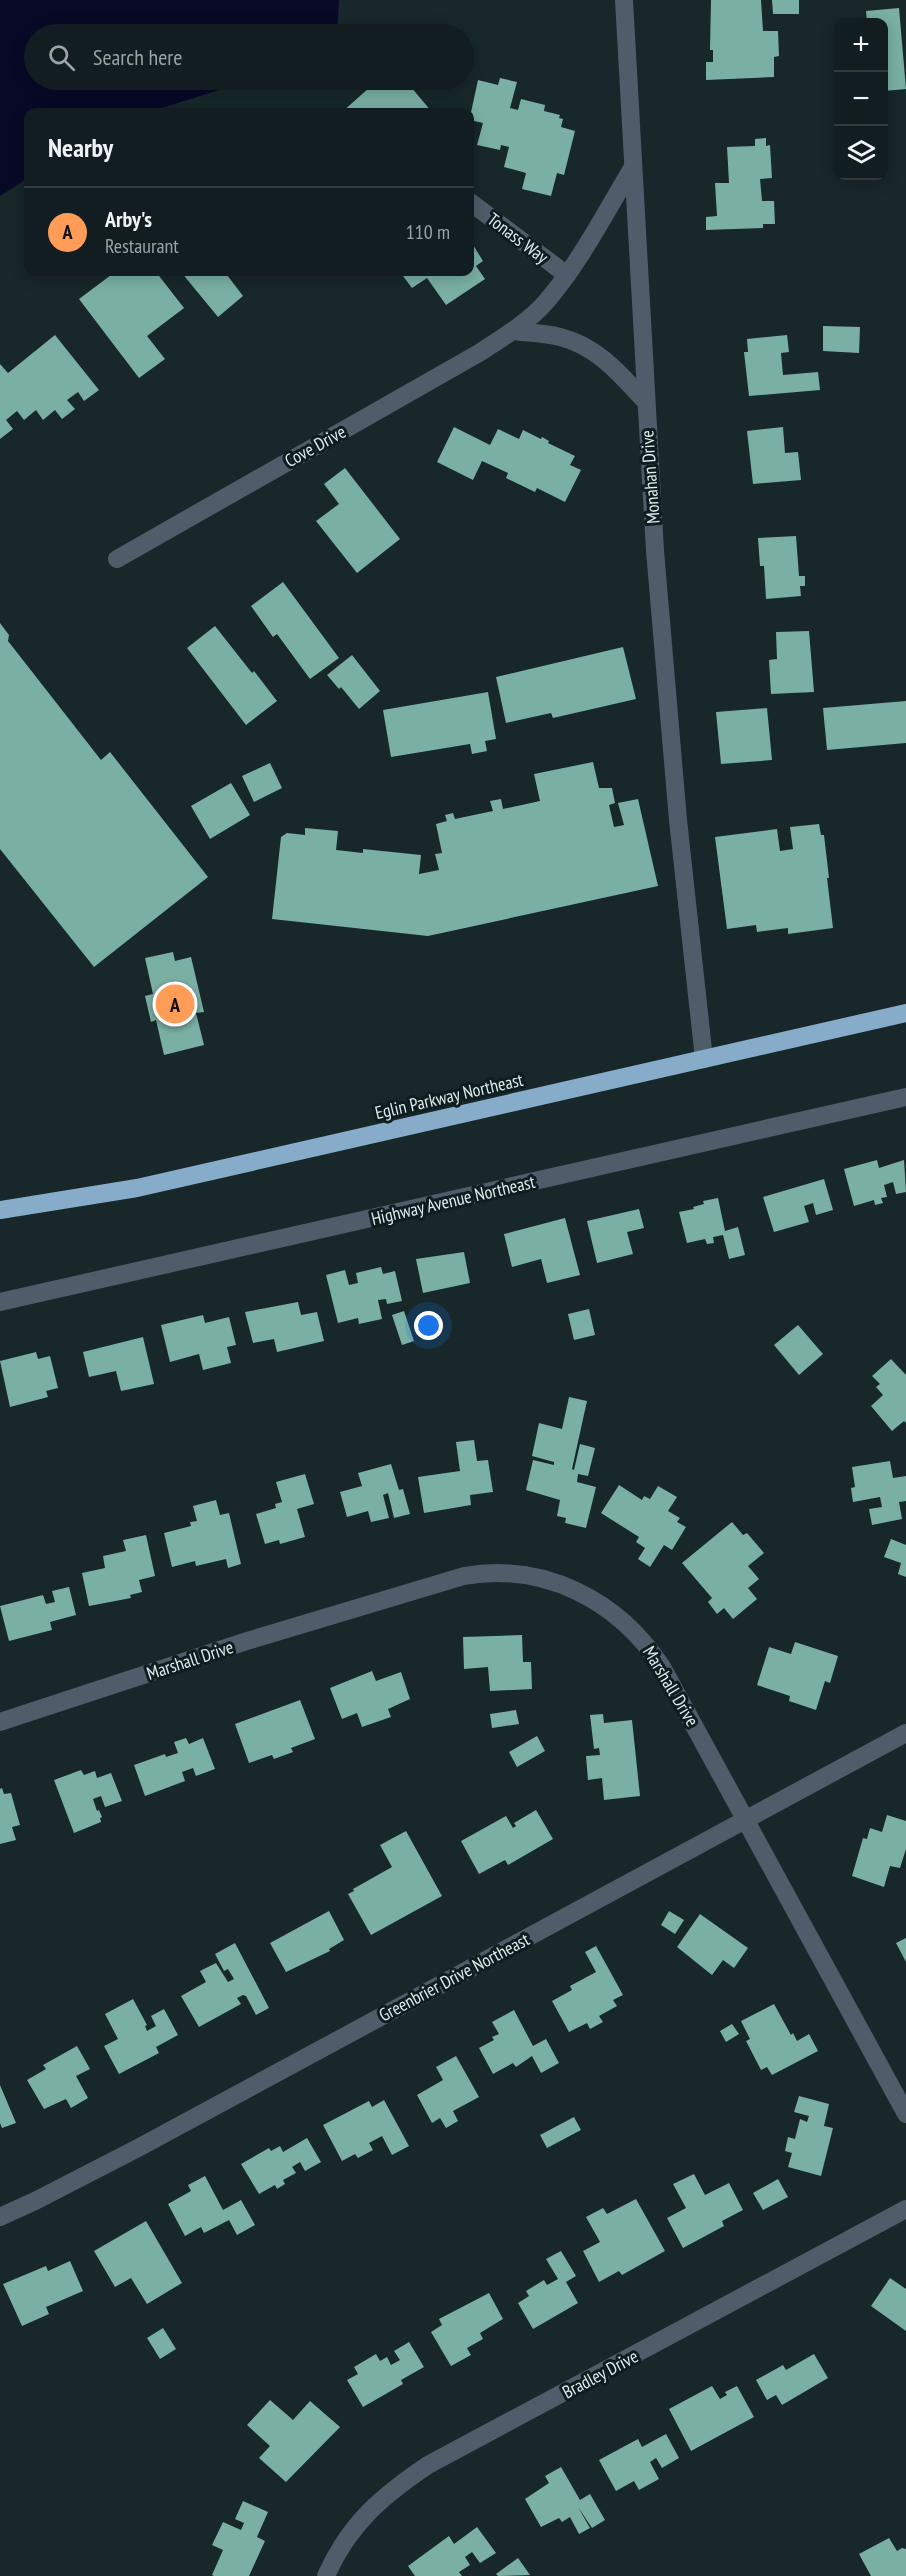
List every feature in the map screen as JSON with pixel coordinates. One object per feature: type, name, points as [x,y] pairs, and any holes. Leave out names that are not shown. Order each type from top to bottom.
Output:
[{"type":"highway","name":"Eglin Parkway Northeast","points":[[0,1210],[137,1188],[906,1013]]},
{"type":"street","name":"Monahan Drive","points":[[624,0],[645,401],[670,730],[704,1059]]},
{"type":"street","name":"Cove Drive","points":[[117,560],[479,353],[513,331],[544,304],[567,275],[633,168]]},
{"type":"street","name":"Tonass Way","points":[[474,205],[567,275]]},
{"type":"street","points":[[513,331],[560,337],[586,347],[610,363],[645,401]]},
{"type":"street","name":"Highway Avenue Northeast","points":[[0,1302],[906,1097]]},
{"type":"street","name":"Marshall Drive","points":[[0,1722],[247,1641],[464,1576],[484,1572],[522,1574],[566,1585],[603,1604],[630,1626],[662,1667],[906,2114]]},
{"type":"street","name":"Greenbrier Drive Northeast","points":[[0,2217],[138,2148],[906,1733]]},
{"type":"street","name":"Bradley Drive","points":[[326,2576],[348,2534],[369,2511],[390,2491],[428,2465],[906,2209]]},
{"type":"water","points":[[0,0],[339,0],[338,24],[24,24],[24,90],[219,90],[162,108],[24,108],[24,181],[0,196]]},
{"type":"building","points":[[711,0],[761,0],[763,31],[778,31],[779,56],[774,57],[774,77],[706,80],[706,62],[713,62],[713,50],[710,50]]},
{"type":"building","points":[[772,0],[799,0],[799,14],[773,14]]},
{"type":"building","points":[[899,8],[906,89],[888,91],[888,18],[867,18],[866,11]]},
{"type":"building","points":[[500,78],[517,82],[510,108],[518,110],[521,99],[545,105],[544,111],[560,115],[559,118],[563,119],[561,127],[575,131],[564,175],[557,173],[551,196],[522,189],[526,173],[504,167],[509,147],[501,145],[500,150],[477,145],[483,123],[474,121],[474,108],[472,108],[478,80],[498,85]]},
{"type":"building","points":[[367,90],[413,90],[429,108],[346,108]]},
{"type":"building","points":[[766,138],[766,146],[770,145],[772,178],[760,179],[762,201],[774,201],[775,224],[763,224],[763,228],[706,230],[706,217],[717,216],[715,183],[729,183],[727,147],[755,146],[755,139]]},
{"type":"building","points":[[474,246],[483,261],[476,266],[485,279],[446,305],[427,278],[412,288],[403,276],[474,276]]},
{"type":"building","points":[[110,276],[159,276],[184,308],[147,336],[165,359],[139,378],[79,299]]},
{"type":"building","points":[[184,276],[228,276],[243,296],[218,317]]},
{"type":"building","points":[[823,326],[860,327],[859,353],[823,351]]},
{"type":"building","points":[[55,335],[99,390],[84,401],[78,392],[67,400],[75,409],[62,419],[55,410],[43,420],[36,410],[24,420],[17,411],[6,420],[13,429],[0,439],[0,364],[8,373]]},
{"type":"building","points":[[787,335],[789,352],[781,353],[783,375],[818,372],[820,390],[749,396],[744,352],[748,352],[747,339]]},
{"type":"building","points":[[454,427],[490,445],[498,429],[519,439],[523,430],[541,439],[542,437],[549,441],[548,443],[575,456],[570,465],[581,470],[565,502],[537,488],[535,492],[506,478],[508,473],[482,461],[473,480],[437,462]]},
{"type":"building","points":[[783,427],[785,453],[798,452],[801,480],[753,484],[747,431]]},
{"type":"building","points":[[345,468],[400,539],[357,573],[316,521],[339,504],[324,484]]},
{"type":"building","points":[[796,536],[799,576],[805,576],[805,586],[800,586],[801,596],[766,599],[764,566],[760,566],[758,538]]},
{"type":"building","points":[[283,582],[339,658],[310,679],[277,634],[273,637],[251,606]]},
{"type":"building","points":[[0,623],[9,635],[8,641],[101,760],[110,752],[208,877],[94,967],[0,849]]},
{"type":"building","points":[[215,626],[277,701],[246,725],[187,648]]},
{"type":"building","points":[[809,631],[814,692],[771,694],[769,660],[777,659],[776,632]]},
{"type":"building","points":[[623,647],[636,699],[553,718],[551,713],[506,723],[496,677]]},
{"type":"building","points":[[352,655],[380,691],[359,709],[341,687],[339,689],[327,675]]},
{"type":"building","points":[[488,692],[496,739],[485,741],[487,751],[472,754],[470,744],[391,757],[383,710]]},
{"type":"building","points":[[906,701],[906,743],[827,750],[823,708]]},
{"type":"building","points":[[767,708],[772,760],[721,764],[716,712]]},
{"type":"building","points":[[593,762],[599,788],[612,788],[615,803],[609,805],[614,827],[624,825],[618,803],[638,799],[658,886],[428,936],[272,919],[281,837],[287,833],[305,835],[305,828],[338,831],[336,850],[363,853],[363,849],[421,855],[419,874],[439,870],[435,854],[442,853],[436,824],[447,821],[445,815],[453,813],[455,819],[493,811],[490,801],[501,799],[503,809],[540,801],[534,774]]},
{"type":"building","points":[[270,763],[282,788],[254,802],[242,776]]},
{"type":"building","points":[[231,783],[250,815],[210,839],[191,806]]},
{"type":"building","points":[[819,824],[821,835],[824,835],[833,928],[788,934],[788,928],[757,932],[756,925],[727,929],[715,837],[777,829],[780,851],[793,849],[790,827]]},
{"type":"building","points":[[173,952],[175,961],[191,957],[204,1012],[196,1013],[204,1045],[164,1055],[156,1020],[151,1022],[145,996],[153,994],[145,958]]},
{"type":"building","points":[[877,1160],[879,1168],[904,1160],[906,1192],[896,1194],[893,1182],[884,1185],[887,1197],[881,1198],[883,1203],[875,1205],[874,1200],[854,1206],[844,1169]]},
{"type":"building","points":[[824,1179],[833,1210],[816,1215],[813,1203],[804,1206],[809,1222],[774,1232],[763,1197]]},
{"type":"building","points":[[718,1198],[725,1231],[738,1227],[745,1255],[729,1259],[723,1235],[713,1237],[714,1243],[707,1244],[705,1239],[687,1243],[679,1212],[694,1209],[693,1207],[704,1204],[703,1201]]},
{"type":"building","points":[[639,1209],[644,1228],[627,1232],[633,1254],[597,1263],[587,1221]]},
{"type":"building","points":[[565,1218],[580,1275],[547,1283],[541,1259],[512,1267],[504,1234]]},
{"type":"building","points":[[464,1252],[470,1283],[423,1293],[416,1259]]},
{"type":"building","points":[[381,1267],[383,1274],[395,1271],[402,1301],[387,1304],[386,1299],[378,1300],[382,1319],[359,1324],[358,1318],[338,1323],[326,1275],[345,1270],[349,1285],[358,1283],[356,1273]]},
{"type":"building","points":[[298,1302],[301,1315],[317,1312],[324,1341],[277,1352],[274,1339],[253,1343],[245,1312]]},
{"type":"building","points":[[589,1309],[595,1335],[574,1340],[568,1314]]},
{"type":"building","points":[[404,1311],[414,1341],[402,1345],[392,1315]]},
{"type":"building","points":[[203,1315],[205,1323],[229,1317],[236,1345],[227,1347],[231,1363],[203,1370],[199,1354],[170,1362],[161,1325]]},
{"type":"building","points":[[798,1325],[823,1354],[799,1375],[774,1345]]},
{"type":"building","points":[[143,1337],[154,1384],[121,1391],[116,1371],[89,1377],[83,1352]]},
{"type":"building","points":[[36,1352],[38,1359],[50,1356],[58,1388],[46,1391],[48,1397],[10,1407],[0,1361]]},
{"type":"building","points":[[891,1359],[906,1375],[906,1423],[904,1421],[892,1431],[871,1406],[883,1395],[876,1387],[880,1384],[872,1376]]},
{"type":"building","points":[[569,1397],[587,1401],[572,1469],[574,1470],[580,1444],[595,1448],[588,1476],[578,1474],[577,1482],[596,1487],[586,1528],[565,1523],[566,1518],[557,1516],[560,1500],[526,1490],[533,1460],[554,1465],[554,1462],[532,1456],[539,1423],[562,1429]]},
{"type":"building","points":[[474,1440],[477,1461],[488,1460],[493,1492],[470,1495],[471,1505],[424,1513],[418,1477],[460,1471],[456,1442]]},
{"type":"building","points":[[890,1461],[893,1478],[906,1476],[906,1501],[899,1502],[902,1519],[872,1525],[869,1509],[882,1507],[880,1497],[853,1502],[851,1488],[855,1487],[852,1467]]},
{"type":"building","points":[[391,1464],[399,1490],[403,1489],[410,1514],[394,1518],[388,1493],[383,1495],[389,1518],[371,1522],[368,1511],[347,1517],[340,1492],[362,1486],[358,1473]]},
{"type":"building","points":[[305,1474],[314,1504],[297,1509],[305,1537],[280,1544],[279,1540],[265,1544],[256,1514],[276,1508],[275,1504],[282,1502],[276,1482]]},
{"type":"building","points":[[619,1485],[642,1500],[644,1496],[650,1499],[658,1486],[677,1497],[668,1511],[680,1518],[677,1522],[686,1527],[672,1550],[664,1545],[650,1567],[638,1559],[645,1548],[636,1542],[639,1537],[601,1513]]},
{"type":"building","points":[[216,1500],[220,1515],[229,1513],[241,1564],[228,1568],[226,1559],[196,1566],[195,1561],[172,1567],[164,1533],[191,1526],[190,1522],[197,1521],[193,1506]]},
{"type":"building","points":[[732,1522],[743,1535],[747,1533],[764,1553],[748,1566],[759,1579],[748,1588],[757,1599],[733,1619],[724,1608],[717,1614],[708,1602],[712,1598],[682,1563]]},
{"type":"building","points":[[146,1535],[155,1576],[139,1580],[142,1592],[130,1595],[131,1598],[89,1606],[82,1573],[105,1568],[103,1556],[126,1551],[123,1540]]},
{"type":"building","points":[[891,1539],[906,1545],[906,1577],[898,1574],[901,1563],[884,1557]]},
{"type":"building","points":[[69,1587],[76,1615],[50,1622],[52,1630],[9,1641],[0,1606],[43,1595],[46,1604],[55,1602],[52,1591]]},
{"type":"building","points":[[522,1635],[523,1662],[531,1662],[532,1689],[490,1691],[488,1667],[464,1669],[463,1637]]},
{"type":"building","points":[[795,1642],[838,1656],[830,1683],[825,1681],[816,1710],[789,1701],[790,1696],[757,1685],[769,1647],[791,1654]]},
{"type":"building","points":[[372,1671],[376,1681],[401,1672],[410,1699],[388,1709],[391,1717],[362,1727],[357,1713],[342,1719],[330,1688]]},
{"type":"building","points":[[300,1700],[315,1739],[291,1748],[293,1752],[274,1759],[272,1755],[249,1763],[235,1724]]},
{"type":"building","points":[[516,1710],[519,1724],[492,1728],[490,1714]]},
{"type":"building","points":[[603,1714],[604,1723],[632,1720],[640,1796],[604,1800],[602,1778],[588,1780],[586,1756],[600,1755],[599,1748],[594,1749],[590,1715]]},
{"type":"building","points":[[537,1736],[545,1751],[517,1767],[509,1752]]},
{"type":"building","points":[[186,1738],[189,1744],[203,1738],[215,1769],[196,1776],[193,1768],[182,1772],[185,1781],[145,1796],[134,1765],[165,1754],[166,1757],[178,1753],[174,1742]]},
{"type":"building","points":[[81,1770],[84,1775],[95,1771],[97,1778],[111,1773],[122,1801],[105,1807],[101,1796],[93,1799],[102,1817],[101,1822],[74,1833],[54,1780]]},
{"type":"building","points":[[2,1788],[4,1794],[11,1793],[20,1825],[12,1827],[16,1840],[0,1844],[0,1789]]},
{"type":"building","points":[[536,1810],[553,1839],[508,1865],[505,1860],[479,1874],[461,1841],[506,1816],[513,1828],[516,1826],[514,1823]]},
{"type":"building","points":[[887,1815],[906,1821],[906,1849],[900,1868],[890,1866],[884,1887],[852,1876],[863,1838],[867,1839],[870,1828],[882,1832]]},
{"type":"building","points":[[406,1831],[442,1896],[371,1935],[348,1894],[392,1867],[380,1845]]},
{"type":"building","points":[[329,1911],[344,1940],[329,1949],[330,1951],[286,1972],[270,1943]]},
{"type":"building","points":[[669,1911],[684,1920],[675,1934],[661,1925]]},
{"type":"building","points":[[700,1914],[748,1948],[734,1968],[723,1960],[712,1975],[677,1947]]},
{"type":"building","points":[[906,1938],[906,1962],[896,1943]]},
{"type":"building","points":[[235,1943],[269,2008],[256,2015],[246,1996],[243,1995],[237,1998],[241,2004],[199,2027],[181,1996],[206,1982],[200,1971],[216,1963],[228,1982],[234,1979],[228,1969],[224,1971],[215,1954]]},
{"type":"building","points":[[596,1946],[623,1995],[613,2000],[617,2006],[599,2016],[603,2022],[590,2029],[587,2023],[569,2032],[552,2001],[572,1990],[570,1986],[596,1972],[585,1952]]},
{"type":"building","points":[[133,1999],[147,2025],[145,2026],[147,2031],[156,2026],[151,2016],[164,2009],[178,2035],[156,2047],[159,2053],[119,2074],[104,2046],[118,2039],[105,2014]]},
{"type":"building","points":[[774,2004],[791,2035],[793,2033],[797,2041],[809,2034],[818,2051],[772,2075],[767,2067],[761,2070],[746,2041],[750,2039],[741,2021]]},
{"type":"building","points":[[514,2010],[533,2046],[546,2039],[559,2063],[541,2073],[532,2056],[516,2067],[513,2063],[493,2074],[479,2048],[494,2040],[492,2037],[499,2034],[492,2022]]},
{"type":"building","points":[[732,2024],[739,2034],[726,2042],[720,2031]]},
{"type":"building","points":[[77,2046],[90,2069],[76,2076],[88,2098],[71,2108],[66,2099],[44,2109],[27,2080],[46,2069],[43,2065]]},
{"type":"building","points":[[456,2056],[479,2097],[453,2111],[458,2121],[446,2128],[440,2118],[432,2123],[417,2095],[443,2080],[436,2067]]},
{"type":"building","points":[[0,2085],[16,2123],[2,2128],[0,2123]]},
{"type":"building","points":[[799,2096],[829,2104],[824,2126],[833,2128],[821,2176],[788,2167],[792,2153],[785,2151],[788,2137],[795,2139],[800,2119],[807,2122],[809,2116],[794,2112]]},
{"type":"building","points":[[384,2100],[409,2146],[392,2155],[382,2136],[369,2143],[373,2150],[358,2158],[355,2154],[342,2161],[323,2125],[369,2101],[372,2107]]},
{"type":"building","points":[[574,2117],[581,2130],[547,2148],[540,2135]]},
{"type":"building","points":[[307,2138],[321,2162],[305,2171],[300,2162],[292,2167],[296,2173],[283,2180],[285,2184],[277,2189],[275,2185],[259,2194],[241,2164],[269,2148],[271,2151],[280,2146],[283,2152]]},
{"type":"building","points":[[694,2174],[705,2195],[729,2183],[743,2210],[722,2221],[724,2226],[683,2248],[667,2218],[686,2208],[673,2184]]},
{"type":"building","points":[[205,2176],[223,2210],[241,2200],[255,2225],[237,2235],[229,2220],[204,2233],[201,2227],[185,2236],[168,2204],[191,2191],[188,2185]]},
{"type":"building","points":[[778,2179],[788,2197],[763,2210],[753,2193]]},
{"type":"building","points":[[636,2199],[665,2251],[622,2275],[619,2271],[599,2282],[583,2251],[600,2242],[586,2217],[603,2208],[607,2214]]},
{"type":"building","points":[[146,2221],[182,2283],[147,2304],[131,2278],[115,2287],[94,2251]]},
{"type":"building","points":[[561,2251],[576,2276],[566,2282],[578,2303],[533,2329],[518,2303],[529,2296],[526,2291],[544,2280],[547,2285],[558,2279],[546,2259]]},
{"type":"building","points":[[70,2261],[83,2291],[46,2307],[49,2314],[22,2326],[3,2284],[46,2266],[48,2271]]},
{"type":"building","points":[[890,2278],[906,2289],[906,2331],[871,2306]]},
{"type":"building","points":[[489,2293],[503,2319],[480,2333],[483,2339],[467,2348],[471,2355],[451,2366],[431,2332],[442,2325],[439,2319]]},
{"type":"building","points":[[163,2328],[176,2349],[160,2359],[147,2338]]},
{"type":"building","points":[[409,2342],[424,2367],[401,2380],[403,2384],[363,2407],[347,2380],[358,2374],[354,2367],[376,2354],[380,2361],[387,2357],[391,2365],[400,2360],[394,2351]]},
{"type":"building","points":[[814,2354],[828,2378],[782,2405],[776,2395],[767,2400],[756,2380],[783,2365],[786,2370]]},
{"type":"building","points":[[712,2386],[720,2399],[727,2395],[725,2392],[737,2386],[754,2417],[691,2451],[669,2409]]},
{"type":"building","points":[[270,2400],[293,2420],[310,2401],[340,2427],[286,2482],[259,2458],[270,2446],[247,2425]]},
{"type":"building","points":[[666,2434],[679,2458],[662,2468],[656,2458],[650,2462],[659,2479],[639,2490],[634,2481],[616,2491],[599,2460],[638,2439],[642,2447]]},
{"type":"building","points":[[561,2467],[580,2500],[590,2494],[605,2520],[592,2528],[578,2507],[590,2528],[579,2534],[570,2517],[562,2522],[559,2518],[541,2527],[525,2499],[549,2483],[545,2476]]},
{"type":"building","points":[[243,2501],[268,2512],[257,2537],[265,2541],[249,2576],[214,2576],[212,2575],[223,2550],[212,2545],[223,2522],[241,2530],[244,2523],[235,2519]]},
{"type":"building","points":[[477,2527],[496,2553],[480,2563],[472,2552],[465,2557],[470,2565],[459,2572],[462,2576],[415,2576],[408,2566],[449,2536],[454,2544]]},
{"type":"building","points":[[889,2538],[897,2551],[902,2548],[906,2549],[906,2576],[871,2576],[859,2554]]},
{"type":"building","points":[[518,2558],[530,2575],[498,2576],[496,2574]]},
{"type":"place","name":"Arby's","points":[[175,1004]]}]
